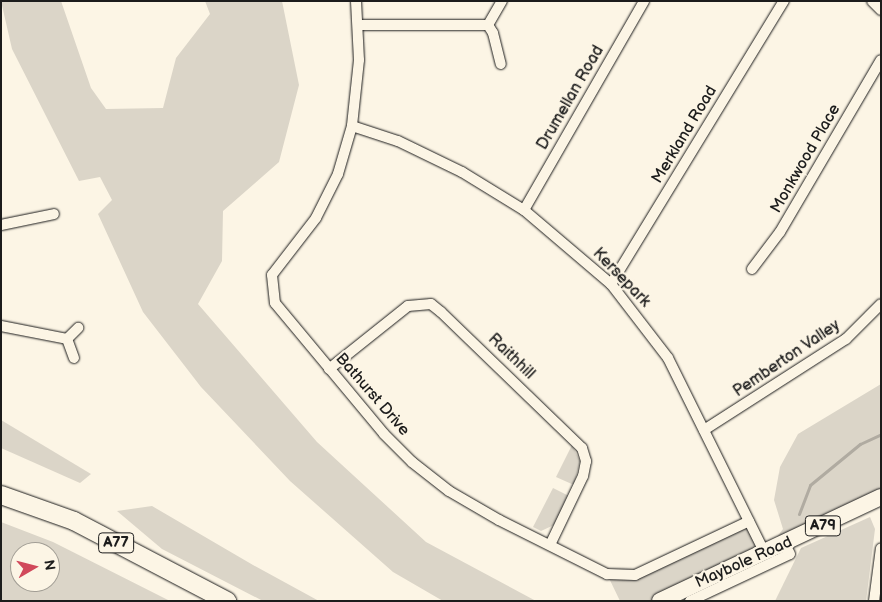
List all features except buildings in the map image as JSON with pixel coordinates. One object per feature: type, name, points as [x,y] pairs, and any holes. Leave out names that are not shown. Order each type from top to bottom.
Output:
[{"type":"highway","name":"A77","points":[[1,495],[74,521],[227,601]]},
{"type":"main road","name":"Maybole Road","points":[[660,601],[785,544],[881,496]]},
{"type":"street","name":"Bathurst Drive","points":[[356,1],[359,60],[352,126],[338,174],[316,218],[272,275],[275,303],[329,369],[412,462],[449,491],[608,574],[635,575],[749,521]]},
{"type":"street","points":[[501,64],[488,25],[502,1]]},
{"type":"street","name":"Drumellan Road","points":[[524,210],[644,1]]},
{"type":"street","name":"Merkland Road","points":[[611,284],[784,1]]},
{"type":"street","points":[[872,1],[881,10]]},
{"type":"street","points":[[358,25],[488,25]]},
{"type":"street","name":"Monkwood Place","points":[[752,269],[780,232],[881,60]]},
{"type":"street","name":"Kersepark","points":[[352,126],[398,141],[462,172],[524,210],[611,284],[668,358],[765,553]]},
{"type":"street","points":[[1,225],[54,214]]},
{"type":"street","name":"Raithhill","points":[[329,369],[408,306],[431,304],[582,448],[586,461],[583,476],[550,545]]},
{"type":"street","name":"Pemberton Valley","points":[[704,430],[846,339],[881,304]]},
{"type":"street","points":[[1,326],[67,339]]},
{"type":"street","points":[[67,339],[78,328]]},
{"type":"street","points":[[67,339],[74,358]]},
{"type":"street","points":[[690,601],[790,554],[785,544]]},
{"type":"street","points":[[874,601],[881,548]]},
{"type":"shaded area","points":[[1,1],[61,1],[91,88],[106,109],[163,108],[176,58],[210,14],[205,1],[282,1],[299,85],[279,162],[223,211],[222,261],[198,304],[317,442],[426,542],[536,601],[443,601],[393,572],[290,481],[201,387],[143,312],[98,214],[112,200],[100,177],[79,181],[12,49]]},
{"type":"shaded area","points":[[881,384],[881,497],[798,538],[661,601],[620,601],[607,574],[635,575],[749,521],[765,553],[783,529],[774,500],[780,467],[798,434]]},
{"type":"shaded area","points":[[1,420],[91,474],[80,483],[1,448]]},
{"type":"shaded area","points":[[572,445],[580,461],[574,485],[556,477]]},
{"type":"shaded area","points":[[553,488],[569,496],[554,525],[541,531],[533,527]]},
{"type":"shaded area","points":[[152,506],[319,601],[263,601],[162,549],[117,511]]},
{"type":"shaded area","points":[[870,517],[875,529],[866,601],[775,601],[801,548]]},
{"type":"shaded area","points":[[1,522],[53,542],[10,542],[10,592],[60,592],[60,546],[170,601],[1,601]]},
{"type":"waterway","points":[[799,514],[810,485],[860,444],[881,434]]}]
